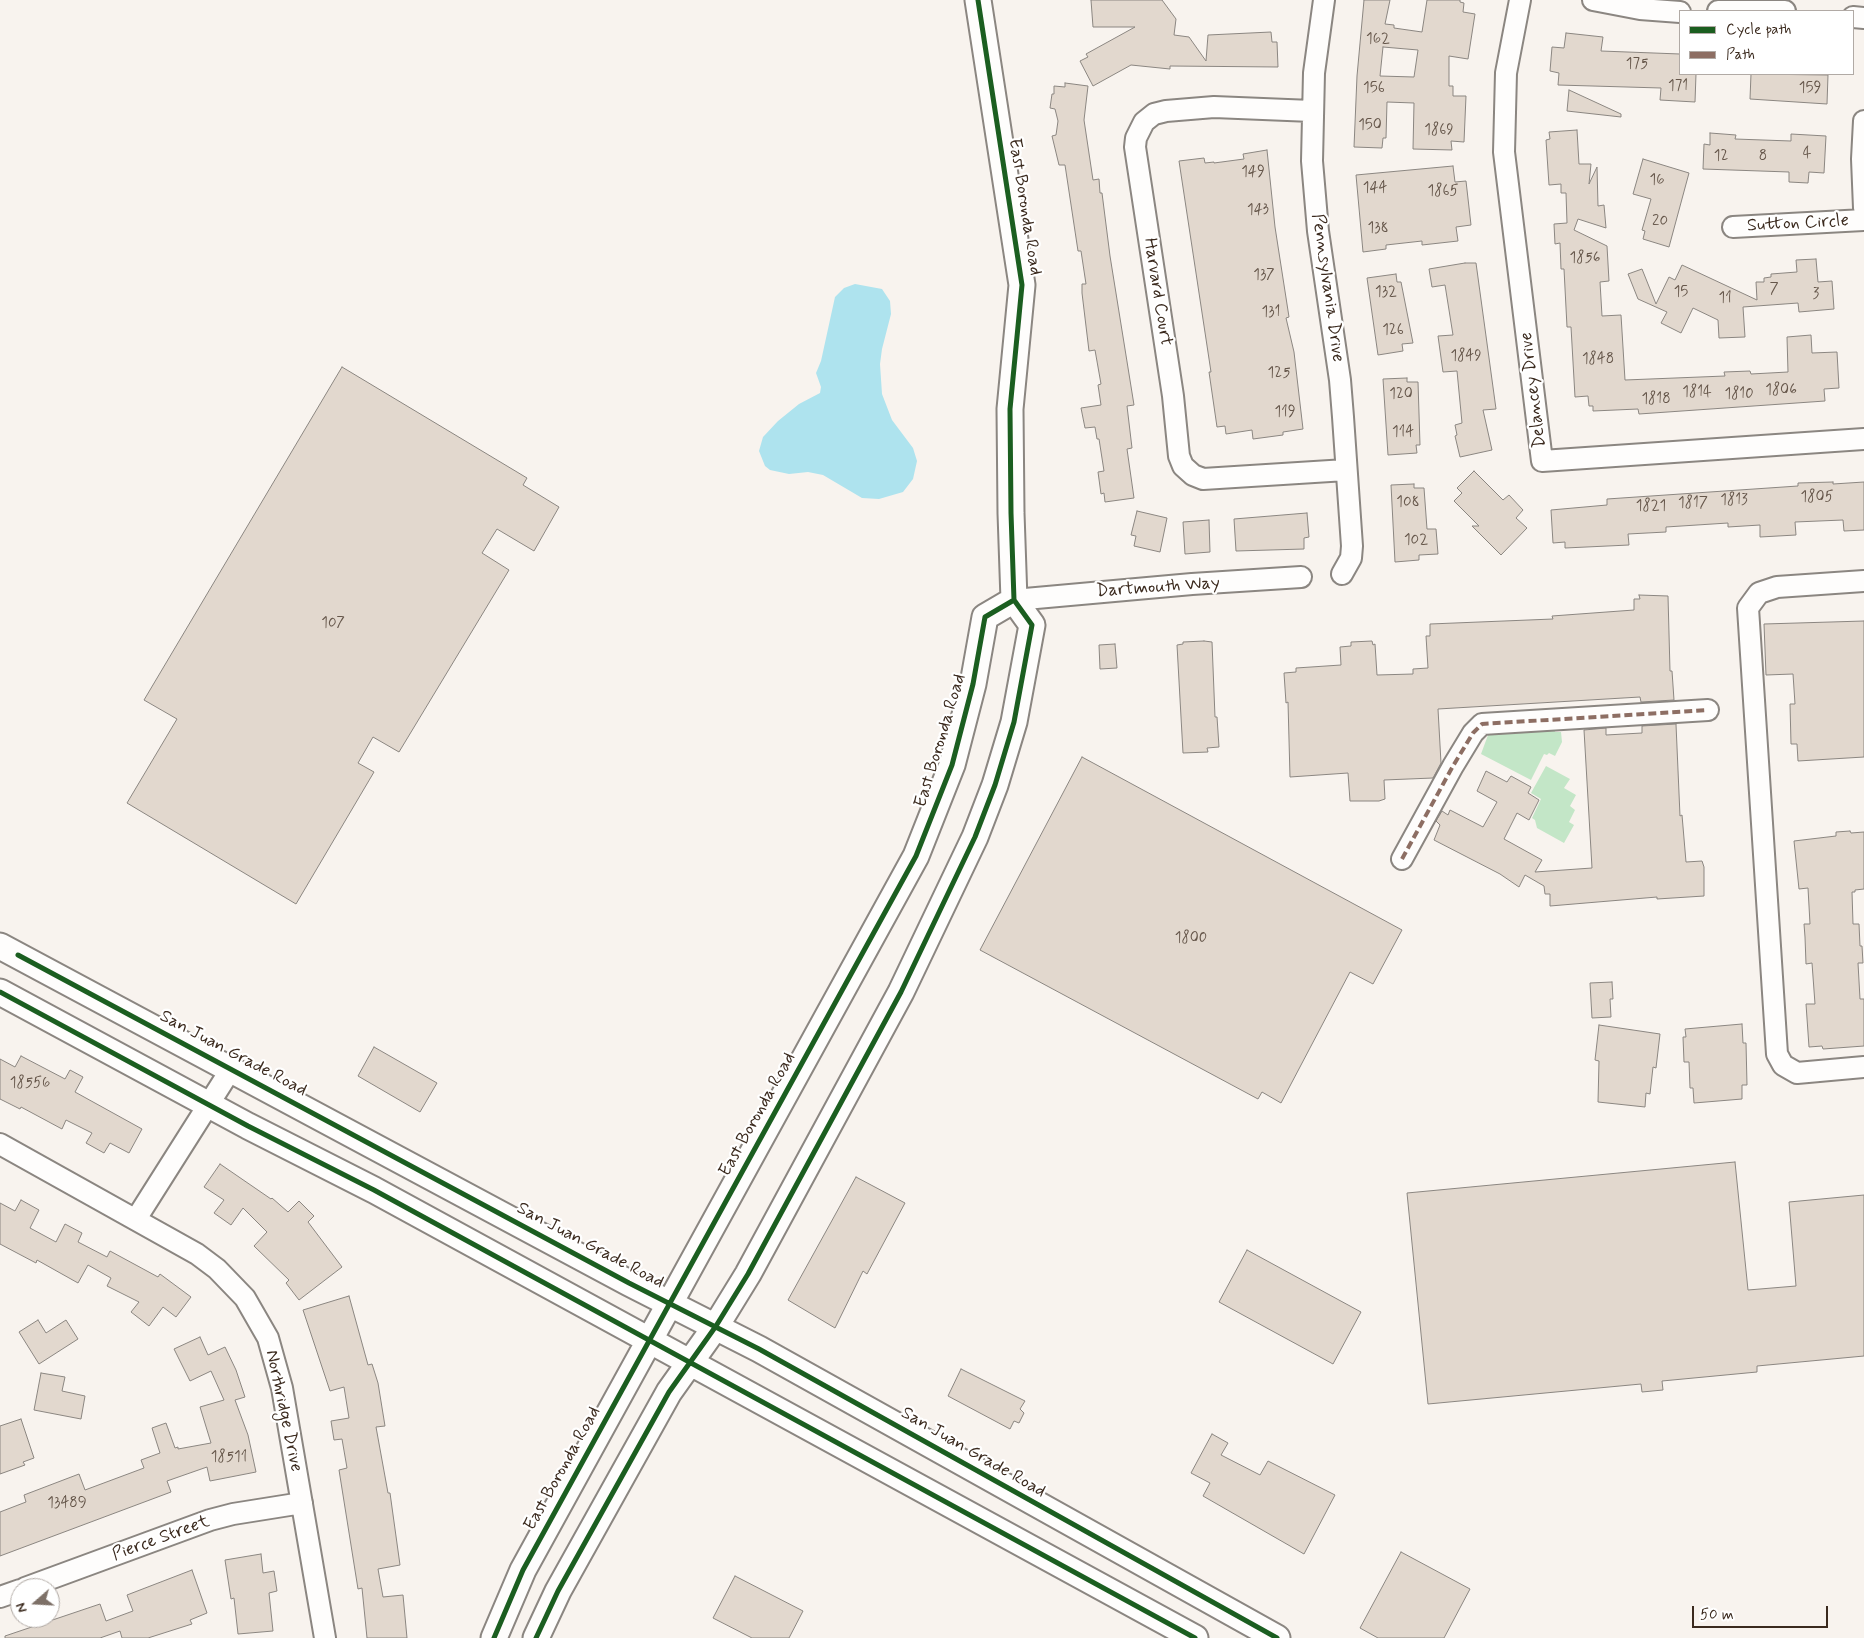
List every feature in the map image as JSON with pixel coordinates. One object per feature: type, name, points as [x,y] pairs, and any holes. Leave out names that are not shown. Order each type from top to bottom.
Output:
[{"type":"main road","name":"East Boronda Road","points":[[494,1638],[523,1570],[916,856],[952,765],[973,684],[985,617],[1014,600],[1010,409],[1022,285],[978,0]]},
{"type":"main road","points":[[536,1638],[558,1591],[669,1392],[716,1326],[748,1274],[901,992],[975,837],[995,785],[1014,722],[1029,644],[1032,622],[1014,600]]},
{"type":"main road","name":"San Juan Grade Road","points":[[0,946],[670,1304],[716,1326],[885,1418],[1020,1497],[1277,1638]]},
{"type":"main road","points":[[0,992],[208,1105],[374,1190],[1195,1638]]},
{"type":"street","name":"Pennsylvania Drive","points":[[1324,0],[1318,36],[1312,110],[1314,195],[1322,268],[1340,380],[1352,546],[1351,558],[1342,574]]},
{"type":"street","name":"Delancey Drive","points":[[1520,0],[1506,73],[1504,152],[1542,461],[1864,439]]},
{"type":"street","points":[[1592,0],[1640,9],[1679,12]]},
{"type":"street","name":"Harvard Court","points":[[1312,110],[1214,107],[1166,111],[1154,114],[1144,122],[1136,138],[1135,147],[1173,396],[1179,456],[1183,466],[1193,475],[1203,479],[1346,470]]},
{"type":"street","points":[[1864,121],[1862,159],[1864,208]]},
{"type":"street","name":"Sutton Circle","points":[[1733,228],[1864,220]]},
{"type":"street","name":"Dartmouth Way","points":[[1014,600],[1192,584],[1301,577]]},
{"type":"street","points":[[1864,581],[1777,587],[1759,593],[1748,608],[1777,1054],[1783,1065],[1797,1073],[1864,1067]]},
{"type":"street","points":[[1402,859],[1453,766],[1482,724],[1708,710]]},
{"type":"street","points":[[136,1220],[231,1069]]},
{"type":"street","name":"Northridge Drive","points":[[0,1144],[197,1254],[216,1269],[245,1298],[268,1338],[280,1378],[325,1638]]},
{"type":"street","name":"Pierce Street","points":[[52,1578],[210,1520],[302,1503]]},
{"type":"green space","points":[[1555,728],[1555,732],[1561,732],[1562,742],[1555,756],[1549,753],[1547,755],[1544,754],[1531,780],[1481,754],[1488,735],[1497,732]]},
{"type":"green space","points":[[1546,766],[1570,779],[1564,788],[1576,795],[1570,806],[1575,810],[1569,822],[1574,825],[1564,843],[1537,828],[1535,820],[1532,818],[1541,799],[1531,793]]},
{"type":"water","points":[[855,284],[882,289],[890,301],[891,314],[880,364],[882,394],[892,420],[913,448],[917,461],[913,479],[903,492],[879,499],[862,498],[823,475],[808,472],[789,474],[770,470],[765,466],[759,451],[763,437],[778,421],[799,404],[820,393],[821,387],[816,373],[821,361],[835,297],[844,288]]},
{"type":"building","points":[[1091,0],[1162,0],[1176,19],[1174,35],[1189,37],[1206,61],[1208,35],[1271,32],[1272,42],[1277,42],[1278,67],[1170,66],[1170,69],[1131,65],[1093,86],[1080,61],[1088,57],[1086,54],[1135,27],[1093,27]]},
{"type":"building","points":[[1364,0],[1390,0],[1385,24],[1394,25],[1394,28],[1422,32],[1427,0],[1460,0],[1460,2],[1464,3],[1463,12],[1475,14],[1468,59],[1449,56],[1449,86],[1453,86],[1453,96],[1466,96],[1464,142],[1451,141],[1452,150],[1413,149],[1414,103],[1387,102],[1386,138],[1383,138],[1382,148],[1354,147],[1357,76]],"holes":[[[1383,47],[1418,50],[1414,77],[1380,76]]]},
{"type":"building","points":[[1566,33],[1603,37],[1601,51],[1679,54],[1679,75],[1696,75],[1695,102],[1660,100],[1661,88],[1558,85],[1559,73],[1550,71],[1552,47],[1564,48]]},
{"type":"building","points":[[1751,75],[1828,75],[1827,104],[1750,99]]},
{"type":"building","points":[[1065,83],[1088,86],[1084,120],[1093,180],[1099,179],[1100,193],[1102,193],[1134,405],[1127,406],[1132,448],[1127,449],[1134,498],[1105,502],[1104,493],[1101,494],[1098,472],[1104,471],[1099,439],[1097,439],[1095,427],[1085,428],[1081,408],[1101,405],[1098,385],[1101,384],[1095,350],[1089,351],[1082,293],[1082,284],[1086,284],[1081,251],[1078,251],[1065,165],[1059,165],[1052,136],[1056,135],[1058,121],[1055,109],[1050,108],[1052,94],[1054,94],[1054,86],[1065,87]]},
{"type":"building","points":[[1569,90],[1621,114],[1621,117],[1567,111]]},
{"type":"building","points":[[1577,130],[1579,164],[1591,164],[1589,184],[1597,167],[1598,206],[1604,205],[1606,228],[1578,219],[1574,230],[1607,246],[1609,281],[1600,282],[1602,316],[1621,315],[1625,380],[1725,376],[1724,372],[1750,371],[1751,374],[1788,372],[1787,337],[1811,335],[1812,353],[1837,352],[1839,388],[1824,389],[1825,401],[1639,414],[1638,409],[1593,411],[1593,406],[1589,406],[1588,396],[1575,397],[1571,327],[1567,327],[1564,269],[1561,269],[1560,243],[1555,244],[1554,224],[1567,223],[1566,193],[1561,193],[1561,184],[1549,185],[1546,140],[1550,139],[1549,132]]},
{"type":"building","points":[[1710,133],[1736,135],[1735,139],[1791,141],[1791,134],[1826,136],[1824,173],[1809,172],[1808,183],[1789,182],[1789,172],[1703,169],[1704,144],[1710,145]]},
{"type":"building","points":[[1267,150],[1275,227],[1289,317],[1286,318],[1294,352],[1303,429],[1283,432],[1283,435],[1253,439],[1252,430],[1226,434],[1225,426],[1217,427],[1209,372],[1211,372],[1179,161],[1204,158],[1205,163],[1214,163],[1244,159],[1243,154]]},
{"type":"building","points":[[1643,159],[1689,173],[1669,247],[1643,239],[1645,231],[1642,230],[1651,199],[1633,194]]},
{"type":"building","points":[[1453,166],[1455,182],[1466,181],[1471,225],[1456,227],[1458,241],[1422,245],[1422,241],[1386,245],[1386,249],[1363,252],[1356,175]]},
{"type":"building","points":[[1816,259],[1818,282],[1832,281],[1834,309],[1799,312],[1798,303],[1743,307],[1745,337],[1719,338],[1718,320],[1693,308],[1681,333],[1661,323],[1667,312],[1638,299],[1628,274],[1642,269],[1656,304],[1669,277],[1675,280],[1682,265],[1757,300],[1756,282],[1764,282],[1764,278],[1771,277],[1771,274],[1797,272],[1796,260]]},
{"type":"building","points":[[1476,263],[1496,409],[1483,410],[1492,450],[1460,457],[1455,436],[1457,435],[1455,425],[1462,423],[1457,371],[1443,372],[1438,336],[1453,335],[1445,285],[1432,287],[1429,269]]},
{"type":"building","points":[[1396,274],[1397,282],[1401,282],[1413,343],[1402,344],[1403,351],[1378,355],[1367,278]]},
{"type":"building","points":[[342,367],[527,478],[523,485],[559,507],[534,551],[497,529],[482,553],[509,570],[399,752],[373,737],[358,763],[374,772],[296,904],[127,803],[177,719],[144,700]]},
{"type":"building","points":[[1407,378],[1407,382],[1418,382],[1420,445],[1416,445],[1417,453],[1388,455],[1383,379]]},
{"type":"building","points":[[1474,471],[1503,500],[1509,495],[1523,510],[1516,518],[1527,528],[1501,555],[1472,526],[1479,526],[1454,501],[1462,493],[1457,488]]},
{"type":"building","points":[[1833,482],[1833,484],[1864,482],[1864,530],[1844,531],[1843,520],[1795,522],[1796,535],[1760,537],[1760,525],[1728,527],[1728,523],[1666,527],[1666,532],[1628,534],[1629,545],[1565,548],[1565,542],[1553,543],[1551,510],[1607,505],[1607,499],[1798,486],[1798,483]]},
{"type":"building","points":[[1414,484],[1414,488],[1424,488],[1427,529],[1436,529],[1438,554],[1419,555],[1419,560],[1395,562],[1391,485]]},
{"type":"building","points":[[1137,511],[1167,518],[1160,552],[1134,546],[1136,536],[1131,535]]},
{"type":"building","points":[[1307,513],[1309,537],[1304,538],[1304,549],[1236,551],[1234,519]]},
{"type":"building","points":[[1209,520],[1210,552],[1185,554],[1183,522]]},
{"type":"building","points":[[1639,595],[1668,596],[1670,671],[1672,671],[1674,700],[1641,702],[1640,697],[1438,709],[1441,763],[1433,778],[1384,780],[1385,799],[1379,801],[1350,801],[1348,773],[1290,777],[1288,702],[1286,703],[1284,673],[1296,672],[1296,668],[1341,665],[1340,647],[1351,646],[1351,642],[1372,641],[1373,645],[1375,644],[1377,675],[1413,674],[1413,669],[1428,668],[1426,636],[1430,636],[1430,624],[1553,619],[1552,616],[1634,610],[1634,599],[1640,599]]},
{"type":"building","points":[[1864,621],[1864,757],[1798,761],[1797,744],[1791,744],[1790,704],[1795,704],[1793,674],[1766,675],[1764,624]]},
{"type":"building","points":[[1183,642],[1212,642],[1215,717],[1217,717],[1219,747],[1207,748],[1208,752],[1183,753],[1177,645],[1183,644]]},
{"type":"building","points":[[1115,644],[1117,668],[1100,669],[1099,645]]},
{"type":"building","points":[[1676,724],[1680,816],[1682,815],[1686,862],[1702,861],[1704,867],[1704,896],[1657,899],[1657,897],[1550,906],[1550,894],[1545,894],[1544,886],[1525,875],[1519,887],[1500,874],[1434,840],[1440,825],[1436,821],[1442,811],[1448,815],[1450,810],[1483,827],[1497,802],[1477,791],[1486,771],[1507,782],[1511,776],[1531,787],[1528,793],[1539,800],[1529,820],[1517,813],[1504,839],[1542,860],[1535,872],[1592,868],[1584,730],[1606,728],[1606,735],[1642,733],[1642,726]]},
{"type":"building","points":[[1082,757],[1402,930],[1373,984],[1350,972],[1281,1103],[1262,1092],[1258,1099],[980,950]]},
{"type":"building","points":[[1850,831],[1851,833],[1864,832],[1864,889],[1852,892],[1853,924],[1859,924],[1860,946],[1862,946],[1863,963],[1858,963],[1860,999],[1864,999],[1864,1046],[1823,1049],[1822,1046],[1809,1047],[1806,1004],[1815,1004],[1812,963],[1806,964],[1804,924],[1810,924],[1808,888],[1799,889],[1794,841],[1836,836],[1836,832]]},
{"type":"building","points":[[1612,982],[1613,999],[1610,999],[1611,1017],[1592,1018],[1590,983]]},
{"type":"building","points":[[1742,1024],[1743,1043],[1746,1043],[1747,1085],[1742,1085],[1742,1099],[1694,1103],[1693,1088],[1690,1088],[1689,1062],[1684,1062],[1683,1037],[1686,1037],[1685,1029]]},
{"type":"building","points":[[1599,1025],[1660,1034],[1656,1068],[1653,1067],[1650,1094],[1646,1093],[1645,1107],[1598,1102],[1599,1061],[1595,1060]]},
{"type":"building","points":[[374,1047],[437,1083],[420,1112],[358,1076]]},
{"type":"building","points":[[21,1056],[65,1079],[70,1070],[83,1077],[75,1092],[142,1129],[129,1153],[110,1143],[104,1153],[86,1143],[92,1133],[66,1120],[62,1129],[21,1107],[20,1109],[0,1099],[0,1059],[15,1067]]},
{"type":"building","points":[[1735,1162],[1748,1290],[1796,1286],[1789,1202],[1864,1195],[1864,1356],[1757,1366],[1757,1372],[1662,1381],[1663,1390],[1642,1392],[1641,1384],[1428,1404],[1407,1193]]},
{"type":"building","points":[[220,1164],[272,1198],[288,1212],[299,1201],[314,1216],[308,1222],[342,1267],[299,1300],[286,1283],[289,1280],[254,1246],[267,1232],[243,1208],[231,1225],[214,1213],[224,1200],[204,1187]]},
{"type":"building","points":[[856,1177],[905,1203],[867,1274],[863,1271],[835,1328],[788,1300]]},
{"type":"building","points":[[21,1200],[39,1210],[30,1228],[56,1242],[65,1224],[82,1233],[78,1242],[107,1257],[110,1251],[158,1277],[160,1274],[191,1297],[176,1317],[163,1307],[149,1326],[131,1312],[139,1302],[107,1286],[111,1278],[88,1265],[78,1283],[37,1260],[36,1263],[0,1244],[0,1203],[15,1211]]},
{"type":"building","points":[[1247,1250],[1361,1312],[1333,1364],[1219,1302]]},
{"type":"building","points":[[349,1296],[368,1365],[372,1364],[378,1383],[385,1426],[376,1427],[388,1493],[390,1493],[400,1565],[378,1569],[383,1597],[403,1595],[407,1638],[367,1638],[362,1588],[358,1589],[339,1470],[347,1468],[342,1439],[334,1440],[331,1421],[349,1418],[344,1387],[330,1391],[303,1310]]},
{"type":"building","points":[[38,1320],[46,1333],[66,1320],[78,1339],[39,1364],[19,1332]]},
{"type":"building","points":[[200,1337],[208,1355],[225,1347],[236,1370],[245,1397],[235,1400],[248,1435],[256,1472],[210,1481],[207,1467],[167,1481],[171,1492],[0,1556],[0,1512],[26,1502],[24,1495],[79,1474],[85,1490],[144,1468],[141,1460],[160,1453],[152,1428],[166,1423],[175,1448],[211,1443],[200,1407],[224,1400],[211,1371],[190,1381],[174,1349]]},
{"type":"building","points":[[961,1369],[1025,1401],[1020,1409],[1024,1413],[1019,1423],[1014,1421],[1010,1429],[948,1396]]},
{"type":"building","points":[[41,1373],[65,1377],[62,1391],[85,1396],[81,1419],[34,1410]]},
{"type":"building","points":[[21,1419],[34,1458],[23,1462],[25,1465],[0,1474],[0,1426]]},
{"type":"building","points":[[1212,1434],[1228,1443],[1221,1455],[1260,1475],[1268,1461],[1335,1495],[1304,1554],[1203,1496],[1210,1483],[1191,1473]]},
{"type":"building","points":[[1401,1552],[1470,1589],[1444,1638],[1378,1638],[1360,1628]]},
{"type":"building","points":[[261,1554],[263,1573],[274,1571],[277,1591],[269,1593],[273,1631],[238,1634],[234,1598],[231,1599],[225,1560]]},
{"type":"building","points":[[192,1570],[207,1613],[190,1620],[192,1624],[148,1638],[122,1638],[120,1631],[100,1638],[5,1638],[5,1636],[29,1628],[60,1628],[60,1617],[100,1604],[106,1621],[133,1611],[127,1595]]},
{"type":"building","points":[[735,1576],[803,1611],[789,1638],[752,1638],[713,1618]]},
{"type":"marked path","points":[[1402,859],[1453,766],[1473,733],[1482,724],[1708,710]]},
{"type":"cycle path","points":[[536,1638],[558,1591],[669,1392],[716,1326],[748,1274],[901,992],[975,837],[995,785],[1014,722],[1032,625],[1014,600],[1011,513],[1010,409],[1022,285],[978,0]]},
{"type":"cycle path","points":[[494,1638],[523,1570],[916,856],[952,765],[973,684],[985,617],[1014,600]]},
{"type":"cycle path","points":[[18,955],[629,1283],[759,1349],[1277,1638]]},
{"type":"cycle path","points":[[0,992],[248,1126],[374,1190],[1195,1638]]}]
